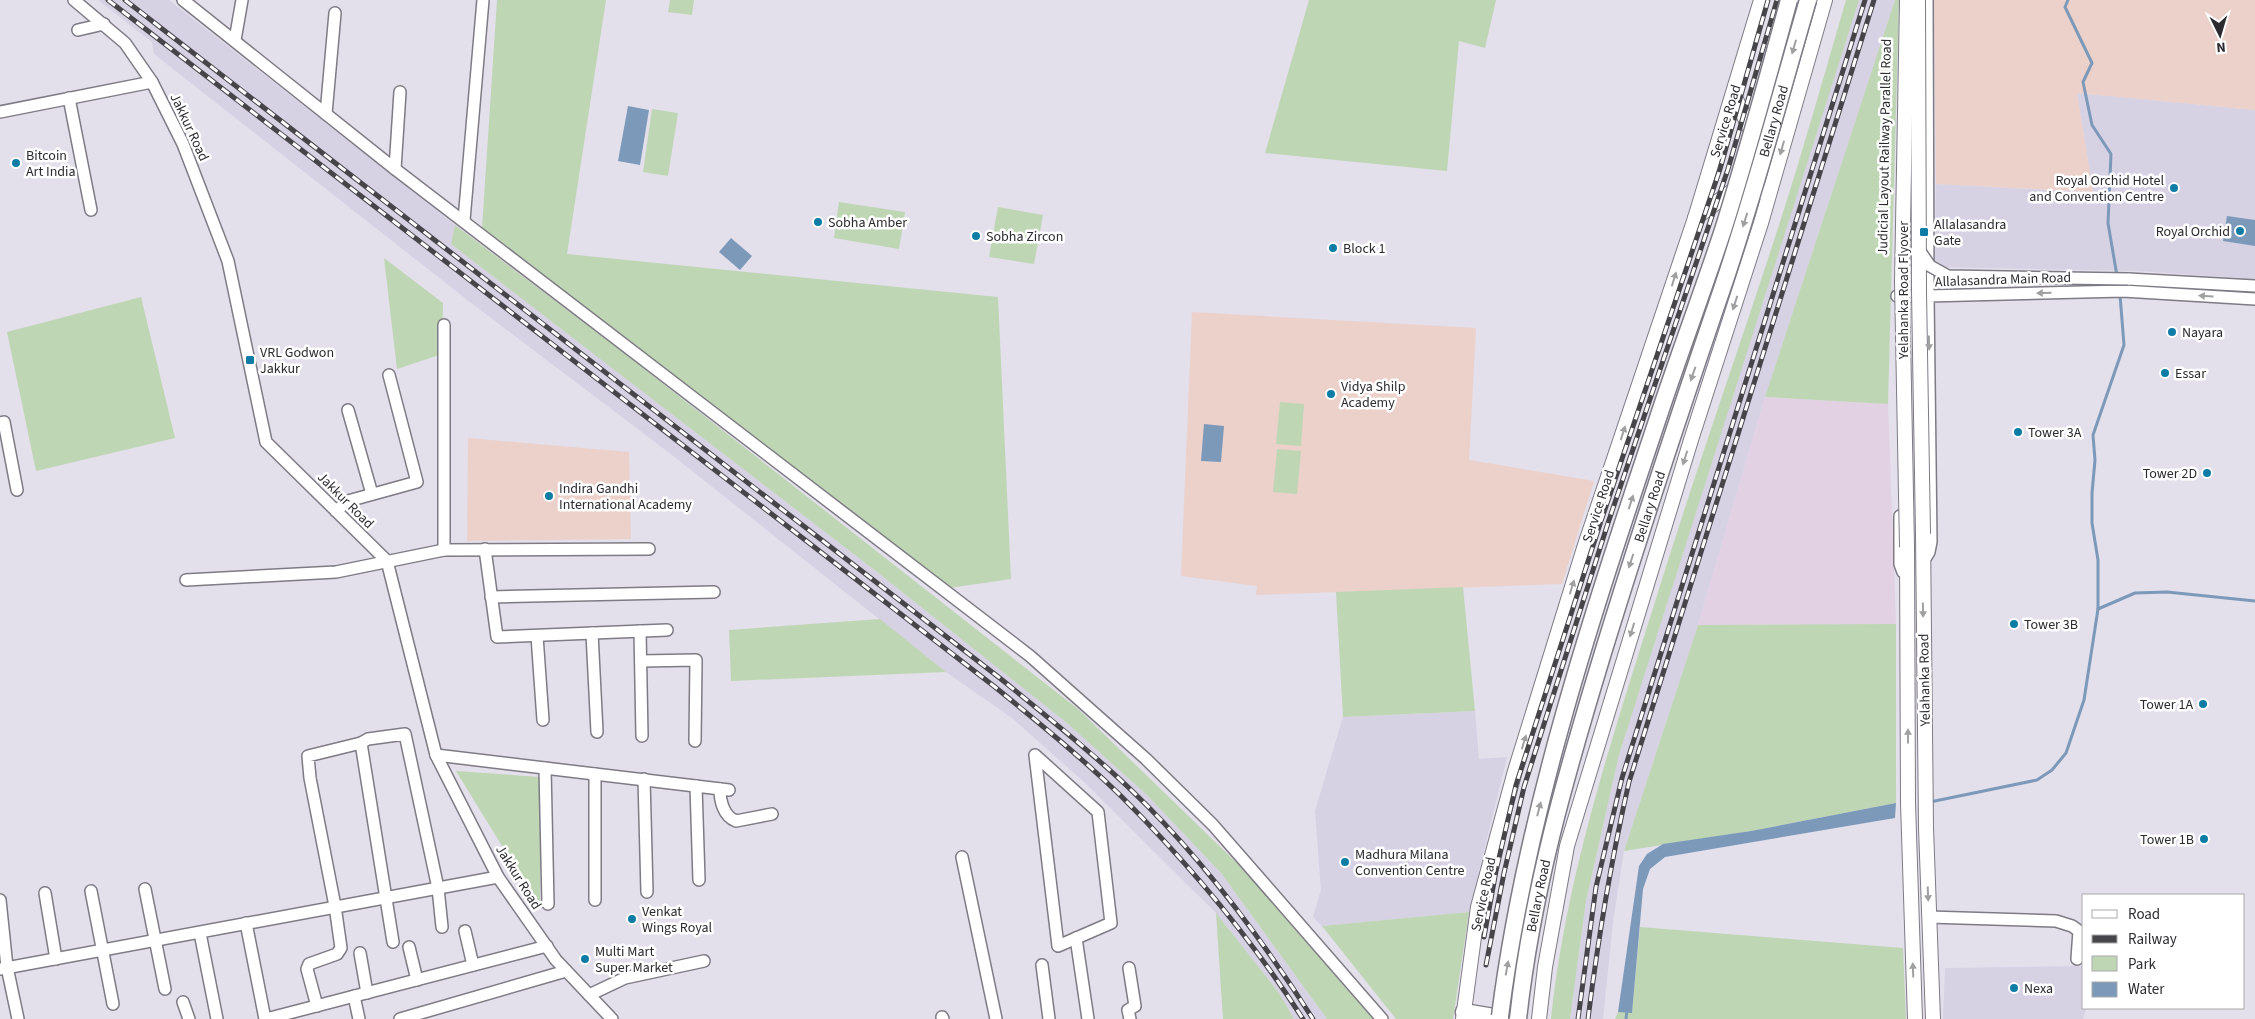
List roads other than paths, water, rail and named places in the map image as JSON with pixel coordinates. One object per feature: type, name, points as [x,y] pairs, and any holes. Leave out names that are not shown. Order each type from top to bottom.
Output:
[{"type":"highway","name":"Bellary Road","points":[[1500,1018],[1522,886],[1545,785],[1581,658],[1619,536],[1723,230],[1789,0]]},
{"type":"highway","name":"Bellary Road","points":[[1518,1019],[1524,971],[1544,859],[1560,796],[1659,472],[1755,190],[1808,0]]},
{"type":"highway","points":[[1463,1015],[1500,1018]]},
{"type":"main road","name":"Service Road","points":[[1463,1015],[1478,907],[1512,780],[1584,548],[1734,95],[1761,0]]},
{"type":"main road","points":[[1539,1019],[1545,967],[1567,846],[1691,440],[1761,223],[1826,0]]},
{"type":"main road","name":"Yelahanka Road Flyover","points":[[1907,0],[1902,282],[1907,580]]},
{"type":"main road","name":"Yelahanka Road Flyover","points":[[1918,0],[1923,562]]},
{"type":"main road","points":[[1734,95],[1751,131],[1760,136],[1771,135],[1779,129],[1793,111]]},
{"type":"main road","points":[[1694,218],[1731,190],[1746,183],[1753,184],[1761,190],[1761,223]]},
{"type":"main road","name":"Yelahanka Road","points":[[1923,562],[1927,867]]},
{"type":"main road","name":"Yelahanka Road","points":[[1907,580],[1910,867]]},
{"type":"main road","points":[[1908,767],[1925,767]]},
{"type":"main road","points":[[1915,1019],[1910,867],[1927,867],[1932,1019]]},
{"type":"street","name":"Jakkur Road","points":[[74,0],[126,43],[152,82],[183,144],[228,261],[266,442],[387,561],[436,754],[498,877],[566,971],[612,1019]]},
{"type":"street","points":[[183,0],[395,169],[464,220],[1030,656],[1090,707],[1213,825],[1382,1019]]},
{"type":"street","points":[[235,40],[242,0]]},
{"type":"street","points":[[464,220],[483,0]]},
{"type":"street","name":"Judicial Layout Railway Parallel Road","points":[[1907,0],[1900,20],[1897,296],[1900,564],[1907,580]]},
{"type":"street","points":[[1897,296],[1928,296],[1927,0]]},
{"type":"street","points":[[326,114],[335,13]]},
{"type":"street","points":[[78,30],[104,24]]},
{"type":"street","points":[[0,112],[152,82]]},
{"type":"street","points":[[395,169],[400,92]]},
{"type":"street","points":[[69,98],[91,210]]},
{"type":"street","points":[[1919,250],[1930,266],[1948,276],[2134,279],[2255,286]]},
{"type":"street","points":[[2134,279],[2136,291]]},
{"type":"street","name":"Allalasandra Main Road","points":[[1923,562],[1929,552],[1931,542],[1928,296],[2136,291],[2255,298]]},
{"type":"street","points":[[444,325],[444,550]]},
{"type":"street","points":[[336,511],[348,501],[417,482],[389,375]]},
{"type":"street","points":[[348,410],[372,494]]},
{"type":"street","points":[[0,423],[4,422],[17,490]]},
{"type":"street","points":[[186,580],[336,572],[444,550],[648,548]]},
{"type":"street","points":[[485,549],[497,637],[667,630]]},
{"type":"street","points":[[491,597],[714,592]]},
{"type":"street","points":[[640,632],[642,736]]},
{"type":"street","points":[[592,633],[597,732]]},
{"type":"street","points":[[537,636],[543,720]]},
{"type":"street","points":[[641,660],[696,660],[695,741]]},
{"type":"street","points":[[317,1006],[307,969],[309,964],[337,954],[341,948],[308,756],[361,743],[368,739],[405,734],[438,888],[442,927]]},
{"type":"street","points":[[361,743],[393,942]]},
{"type":"street","points":[[436,754],[724,789],[720,801],[732,819],[772,814]]},
{"type":"street","points":[[1035,755],[1098,812],[1111,923],[1076,938],[1058,946],[1035,755]]},
{"type":"street","points":[[545,768],[548,904]]},
{"type":"street","points":[[595,774],[595,900]]},
{"type":"street","points":[[644,780],[647,892]]},
{"type":"street","points":[[696,786],[698,880]]},
{"type":"street","points":[[962,857],[996,1019]]},
{"type":"street","points":[[4,968],[498,877]]},
{"type":"street","points":[[145,889],[164,989]]},
{"type":"street","points":[[91,890],[113,1004]]},
{"type":"street","points":[[45,893],[56,959]]},
{"type":"street","points":[[0,900],[4,968],[18,1019]]},
{"type":"street","points":[[1929,917],[2056,921],[2072,926],[2079,931],[2077,959]]},
{"type":"street","points":[[246,923],[266,1019],[547,946]]},
{"type":"street","points":[[465,931],[473,965]]},
{"type":"street","points":[[200,933],[217,1019]]},
{"type":"street","points":[[1076,938],[1088,1019]]},
{"type":"street","points":[[409,947],[417,980]]},
{"type":"street","points":[[360,953],[367,993]]},
{"type":"street","points":[[589,995],[626,978],[704,961]]},
{"type":"street","points":[[1042,965],[1049,1019]]},
{"type":"street","points":[[1129,968],[1135,1006],[1128,1010],[1130,1019]]},
{"type":"street","points":[[400,1019],[566,971]]},
{"type":"street","points":[[354,996],[359,1019]]},
{"type":"street","points":[[183,1002],[189,1019]]},
{"type":"water","points":[[628,106],[649,110],[640,165],[618,161]]},
{"type":"water","name":"Royal Orchid","points":[[2227,216],[2255,220],[2255,246],[2223,241]]},
{"type":"water","points":[[731,238],[752,256],[740,270],[719,252]]},
{"type":"water","points":[[1204,424],[1224,426],[1221,462],[1201,461]]},
{"type":"water","points":[[1896,803],[1895,818],[1665,857],[1650,869],[1643,889],[1632,1013],[1618,1012],[1639,866],[1647,854],[1663,844],[1751,831]]},
{"type":"waterway","points":[[2068,0],[2065,7],[2092,63],[2083,82],[2092,125],[2111,154],[2108,223],[2117,276]]},
{"type":"waterway","points":[[1930,802],[2037,780],[2052,770],[2066,753],[2084,700],[2098,609],[2098,560],[2092,523],[2095,460],[2093,435],[2124,345],[2120,295]]},
{"type":"waterway","points":[[2098,609],[2135,593],[2167,592],[2255,601]]},
{"type":"waterway","points":[[1626,1019],[1627,1010]]},
{"type":"railway","points":[[108,0],[995,687],[1059,740],[1121,796],[1195,875],[1262,960],[1303,1019]]},
{"type":"railway","points":[[125,0],[1001,679],[1082,745],[1154,813],[1204,868],[1272,957],[1313,1019]]},
{"type":"railway","points":[[1484,937],[1496,871],[1516,785],[1601,521],[1720,169],[1768,0]]},
{"type":"railway","points":[[1486,965],[1504,873],[1524,787],[1608,523],[1728,169],[1777,0]]},
{"type":"railway","points":[[1578,1019],[1596,887],[1622,778],[1865,0]]},
{"type":"railway","points":[[1588,1019],[1616,841],[1629,782],[1874,0]]},
{"type":"place","name":"Bitcoin Art India","points":[[16,163]]},
{"type":"place","name":"Royal Orchid Hotel and Convention Centre","points":[[2174,188]]},
{"type":"place","name":"Sobha Amber","points":[[818,222]]},
{"type":"place","name":"Royal Orchid","points":[[2240,231]]},
{"type":"place","name":"Allalasandra Gate","points":[[1924,232]]},
{"type":"place","name":"Sobha Zircon","points":[[976,236]]},
{"type":"place","name":"Block 1","points":[[1333,248]]},
{"type":"place","name":"Nayara","points":[[2172,332]]},
{"type":"place","name":"VRL Godwon Jakkur","points":[[250,360]]},
{"type":"place","name":"Essar","points":[[2165,373]]},
{"type":"place","name":"Vidya Shilp Academy","points":[[1331,394]]},
{"type":"place","name":"Tower 3A","points":[[2018,432]]},
{"type":"place","name":"Tower 2D","points":[[2207,473]]},
{"type":"place","name":"Indira Gandhi International Academy","points":[[549,496]]},
{"type":"place","name":"Tower 3B","points":[[2014,624]]},
{"type":"place","name":"Tower 1A","points":[[2203,704]]},
{"type":"place","name":"Tower 1B","points":[[2204,839]]},
{"type":"place","name":"Madhura Milana Convention Centre","points":[[1345,862]]},
{"type":"place","name":"Venkat Wings Royal","points":[[632,919]]},
{"type":"place","name":"Multi Mart Super Market","points":[[585,959]]},
{"type":"place","name":"Nexa","points":[[2014,988]]}]
